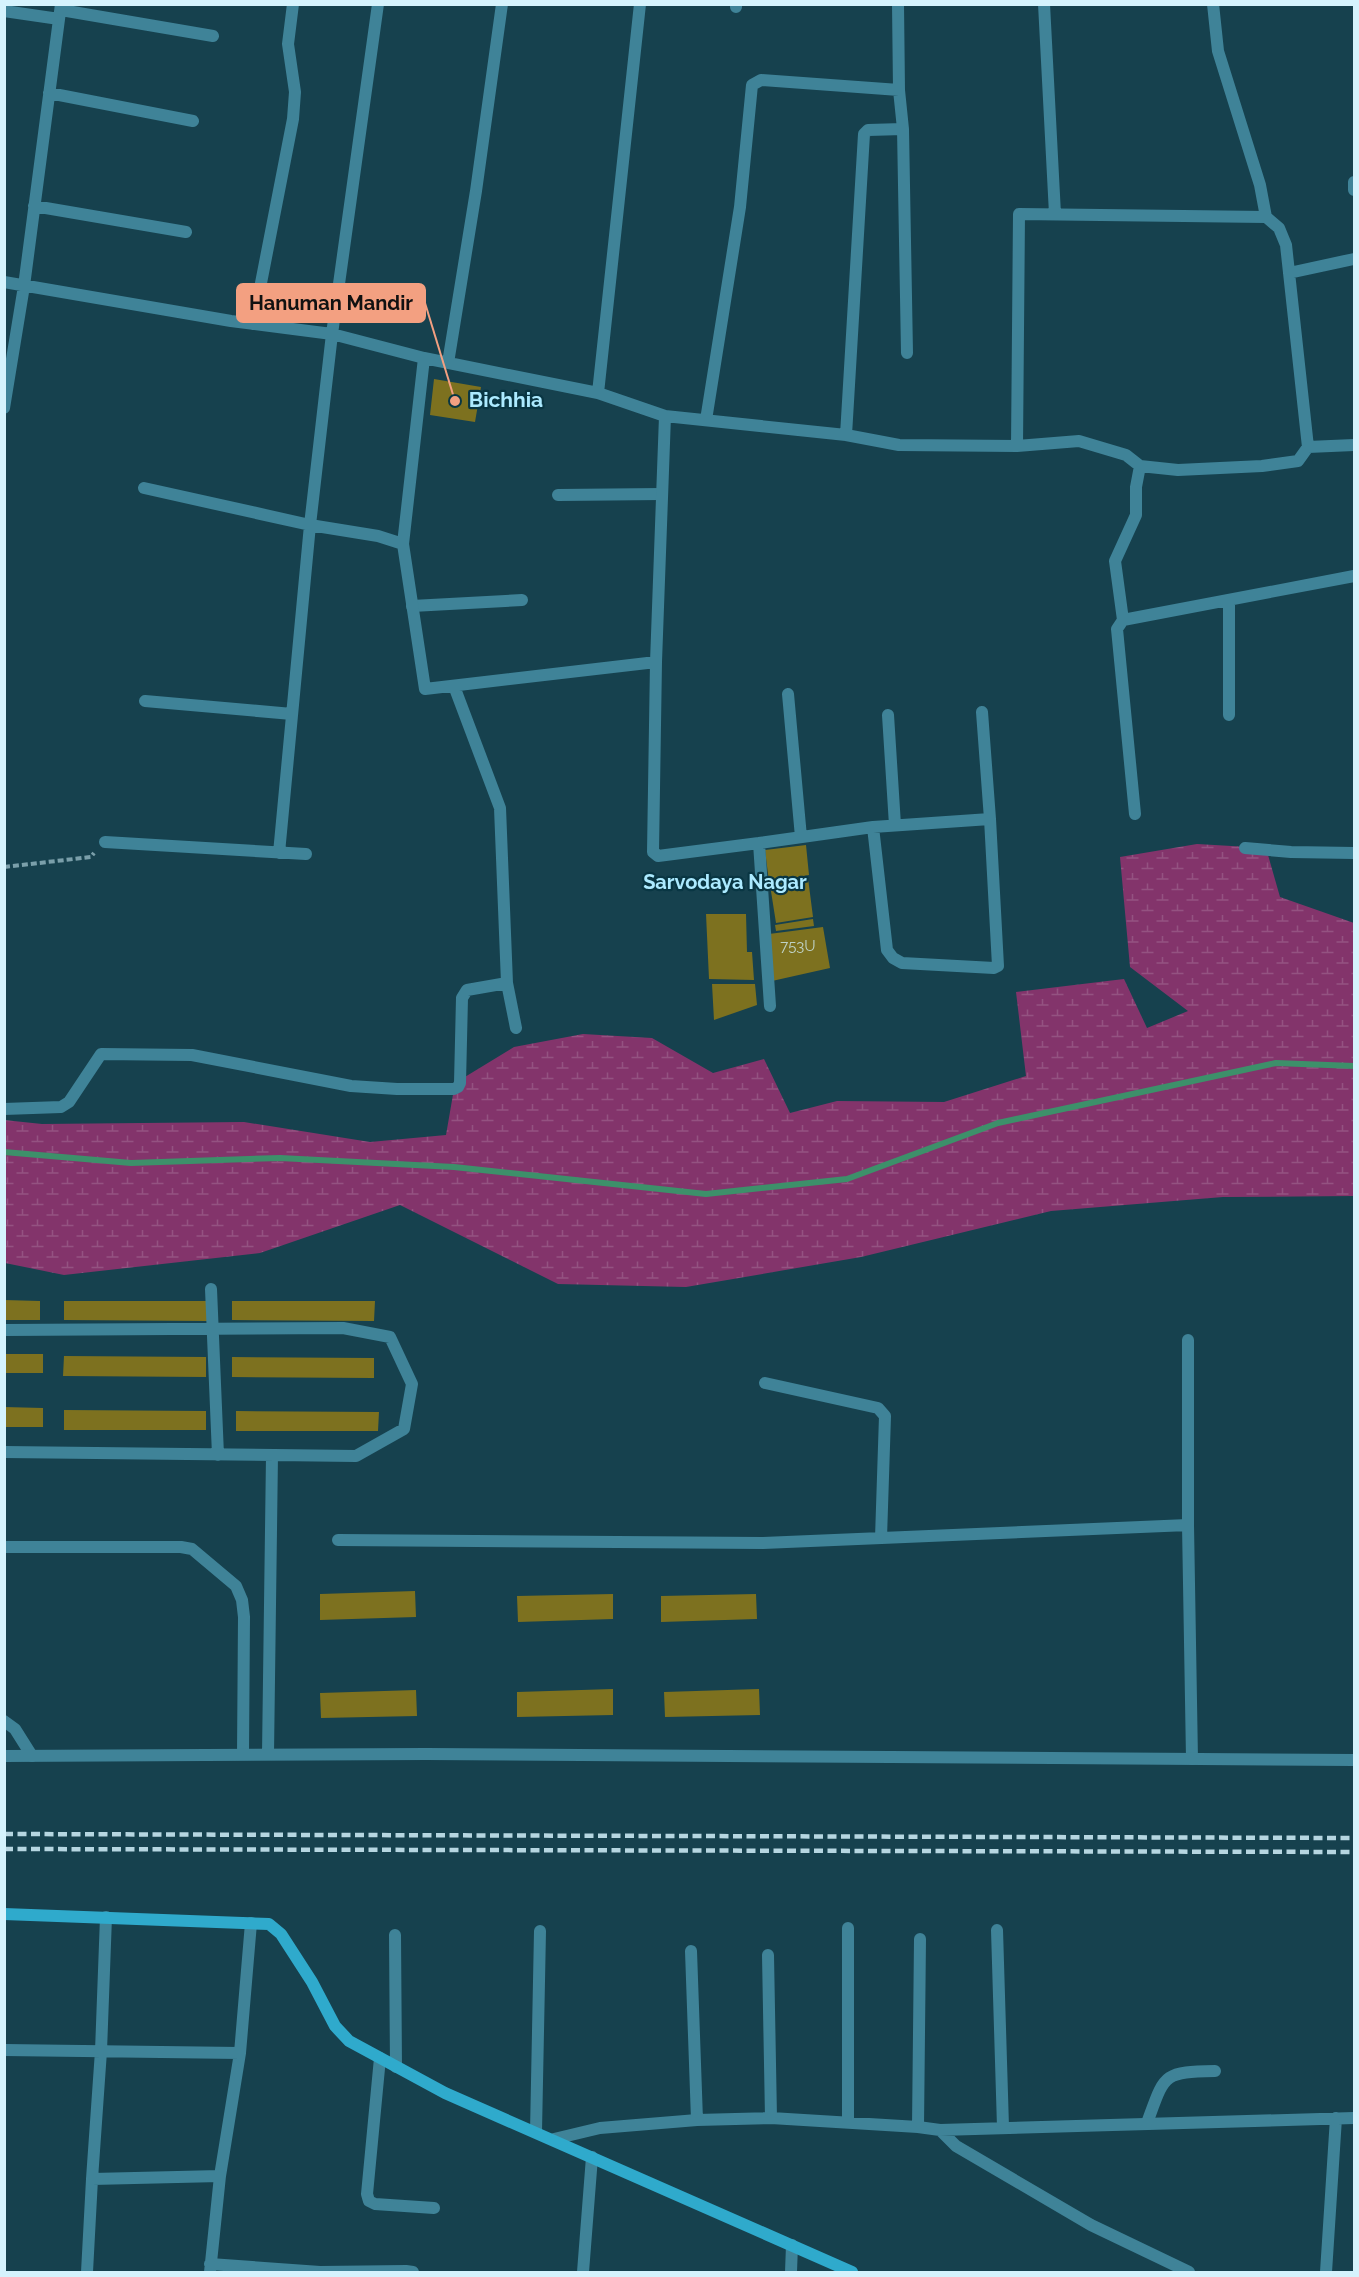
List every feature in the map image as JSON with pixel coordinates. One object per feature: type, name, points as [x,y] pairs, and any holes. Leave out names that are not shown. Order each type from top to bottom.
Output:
[{"type":"street","points":[[253,324],[294,111],[295,92],[288,44],[293,4]]},
{"type":"street","points":[[279,853],[310,525],[332,334],[378,4]]},
{"type":"street","points":[[448,363],[476,191],[502,4]]},
{"type":"street","points":[[598,393],[640,4]]},
{"type":"street","points":[[898,4],[907,353]]},
{"type":"street","points":[[1044,4],[1055,214]]},
{"type":"street","points":[[4,282],[253,324],[332,334],[424,358],[598,393],[665,416],[846,435],[899,445],[1017,447],[1079,441],[1125,455],[1140,466],[1178,470],[1262,466],[1298,461],[1308,447],[1286,244],[1279,228],[1266,217],[1260,185],[1218,51],[1213,4]]},
{"type":"street","points":[[4,11],[60,11],[213,36]]},
{"type":"street","points":[[4,408],[24,286],[60,11]]},
{"type":"street","points":[[706,420],[740,207],[752,85],[761,80],[899,90]]},
{"type":"street","points":[[50,93],[193,121]]},
{"type":"street","points":[[846,435],[864,134],[868,130],[903,129]]},
{"type":"street","points":[[1354,182],[1354,190]]},
{"type":"street","points":[[34,206],[186,232]]},
{"type":"street","points":[[1017,447],[1020,214],[1266,217]]},
{"type":"street","points":[[1289,273],[1354,259]]},
{"type":"street","points":[[424,358],[404,544],[425,689],[656,662]]},
{"type":"street","points":[[665,416],[656,662],[653,852],[655,856],[873,827],[990,819]]},
{"type":"street","points":[[1308,447],[1354,445]]},
{"type":"street","points":[[1135,814],[1117,629],[1123,620],[1115,561],[1136,514],[1136,487],[1140,466]]},
{"type":"street","points":[[144,488],[310,525],[378,536],[404,544]]},
{"type":"street","points":[[558,495],[663,494]]},
{"type":"street","points":[[1123,620],[1354,576]]},
{"type":"street","points":[[412,606],[522,600]]},
{"type":"street","points":[[1229,600],[1229,714]]},
{"type":"street","points":[[454,686],[500,808],[507,983],[516,1028]]},
{"type":"street","points":[[788,694],[801,837]]},
{"type":"street","points":[[145,701],[292,714]]},
{"type":"street","points":[[873,827],[887,951],[893,958],[902,963],[994,968],[998,966],[982,712]]},
{"type":"street","points":[[888,715],[895,825]]},
{"type":"street","points":[[105,842],[306,854]]},
{"type":"street","points":[[759,843],[770,1006]]},
{"type":"street","points":[[1245,848],[1291,852],[1354,853]]},
{"type":"street","points":[[4,1109],[61,1107],[69,1102],[101,1054],[192,1055],[351,1086],[454,1089],[460,1083],[462,998],[467,990],[507,983]]},
{"type":"street","points":[[211,1289],[218,1455]]},
{"type":"street","points":[[4,1329],[343,1328],[390,1337],[412,1384],[405,1429],[357,1456],[4,1452]]},
{"type":"street","points":[[1188,1340],[1192,1759]]},
{"type":"street","points":[[765,1383],[878,1408],[882,1411],[885,1416],[881,1538]]},
{"type":"street","points":[[268,1754],[272,1455]]},
{"type":"street","points":[[338,1540],[763,1543],[1188,1525]]},
{"type":"street","points":[[4,1547],[181,1547],[192,1549],[236,1586],[242,1600],[244,1617],[243,1754]]},
{"type":"street","points":[[4,1721],[15,1729],[32,1756]]},
{"type":"street","points":[[4,1756],[268,1754],[1354,1760]]},
{"type":"street","points":[[4,1914],[270,1924],[312,1982],[335,2026],[349,2041],[446,2093],[852,2272]]},
{"type":"street","points":[[87,2272],[101,2051],[106,1917]]},
{"type":"street","points":[[251,1923],[240,2053],[220,2176],[210,2268],[413,2272]]},
{"type":"street","points":[[848,1928],[849,2123]]},
{"type":"street","points":[[997,1930],[1004,2127]]},
{"type":"street","points":[[536,2132],[540,1931]]},
{"type":"street","points":[[395,1935],[396,2067]]},
{"type":"street","points":[[918,2127],[920,1940]]},
{"type":"street","points":[[691,1951],[697,2120]]},
{"type":"street","points":[[768,1956],[771,2118]]},
{"type":"street","points":[[4,2050],[240,2053]]},
{"type":"street","points":[[380,2058],[367,2194],[369,2201],[375,2204],[434,2208]]},
{"type":"street","points":[[1147,2123],[1158,2091],[1172,2075],[1182,2072],[1215,2071]]},
{"type":"street","points":[[554,2139],[600,2128],[697,2120],[771,2118],[940,2130],[1354,2118]]},
{"type":"street","points":[[1326,2272],[1336,2118]]},
{"type":"street","points":[[940,2130],[956,2146],[1091,2224],[1189,2272]]},
{"type":"street","points":[[583,2272],[592,2157]]},
{"type":"street","points":[[92,2179],[220,2176]]},
{"type":"street","points":[[791,2272],[792,2245]]},
{"type":"path","points":[[4,867],[91,857],[105,842]]},
{"type":"green space","points":[[1197,844],[1266,848],[1280,897],[1354,923],[1354,1196],[1223,1197],[1051,1211],[861,1257],[686,1287],[558,1284],[400,1205],[260,1253],[64,1275],[5,1263],[4,1120],[42,1124],[244,1122],[370,1142],[446,1135],[455,1083],[514,1047],[583,1034],[652,1038],[713,1073],[764,1059],[790,1113],[837,1101],[944,1102],[1026,1076],[1016,992],[1124,979],[1147,1028],[1188,1011],[1130,967],[1120,857]]},
{"type":"building","points":[[434,379],[481,387],[475,422],[430,415]]},
{"type":"building","points":[[806,845],[809,875],[769,882],[765,850]]},
{"type":"building","points":[[808,878],[813,917],[776,923],[770,885]]},
{"type":"building","points":[[706,914],[746,914],[747,952],[752,952],[754,980],[709,979]]},
{"type":"building","points":[[813,919],[814,926],[776,931],[775,925]]},
{"type":"building","points":[[823,927],[830,968],[772,981],[769,934]]},
{"type":"building","points":[[712,984],[755,984],[757,1005],[714,1020]]},
{"type":"building","points":[[4,1300],[40,1301],[40,1320],[4,1320]]},
{"type":"building","points":[[64,1301],[207,1301],[207,1321],[64,1320]]},
{"type":"building","points":[[232,1301],[375,1301],[374,1321],[232,1320]]},
{"type":"building","points":[[4,1354],[43,1354],[43,1373],[4,1373]]},
{"type":"building","points":[[64,1356],[206,1357],[206,1377],[63,1376]]},
{"type":"building","points":[[232,1357],[374,1358],[374,1378],[232,1377]]},
{"type":"building","points":[[4,1407],[43,1408],[43,1427],[4,1427]]},
{"type":"building","points":[[64,1410],[206,1411],[206,1430],[64,1430]]},
{"type":"building","points":[[236,1411],[379,1412],[378,1431],[236,1431]]},
{"type":"building","points":[[415,1591],[416,1617],[320,1620],[320,1594]]},
{"type":"building","points":[[613,1594],[613,1619],[518,1622],[517,1596]]},
{"type":"building","points":[[756,1594],[757,1619],[661,1622],[661,1596]]},
{"type":"building","points":[[613,1689],[613,1715],[517,1717],[517,1692]]},
{"type":"building","points":[[759,1689],[760,1715],[665,1717],[664,1692]]},
{"type":"building","points":[[416,1690],[417,1716],[321,1718],[320,1693]]},
{"type":"waterway","points":[[4,1152],[131,1163],[280,1158],[454,1167],[706,1194],[847,1179],[998,1123],[1276,1063],[1354,1066]]},
{"type":"railway","points":[[4,1834],[1354,1838]]},
{"type":"railway","points":[[4,1849],[1354,1852]]},
{"type":"place","name":"Hanuman Mandir","points":[[455,401]]},
{"type":"district","name":"Bichhia","points":[[506,400]]},
{"type":"district","name":"Sarvodaya Nagar","points":[[725,882]]}]
